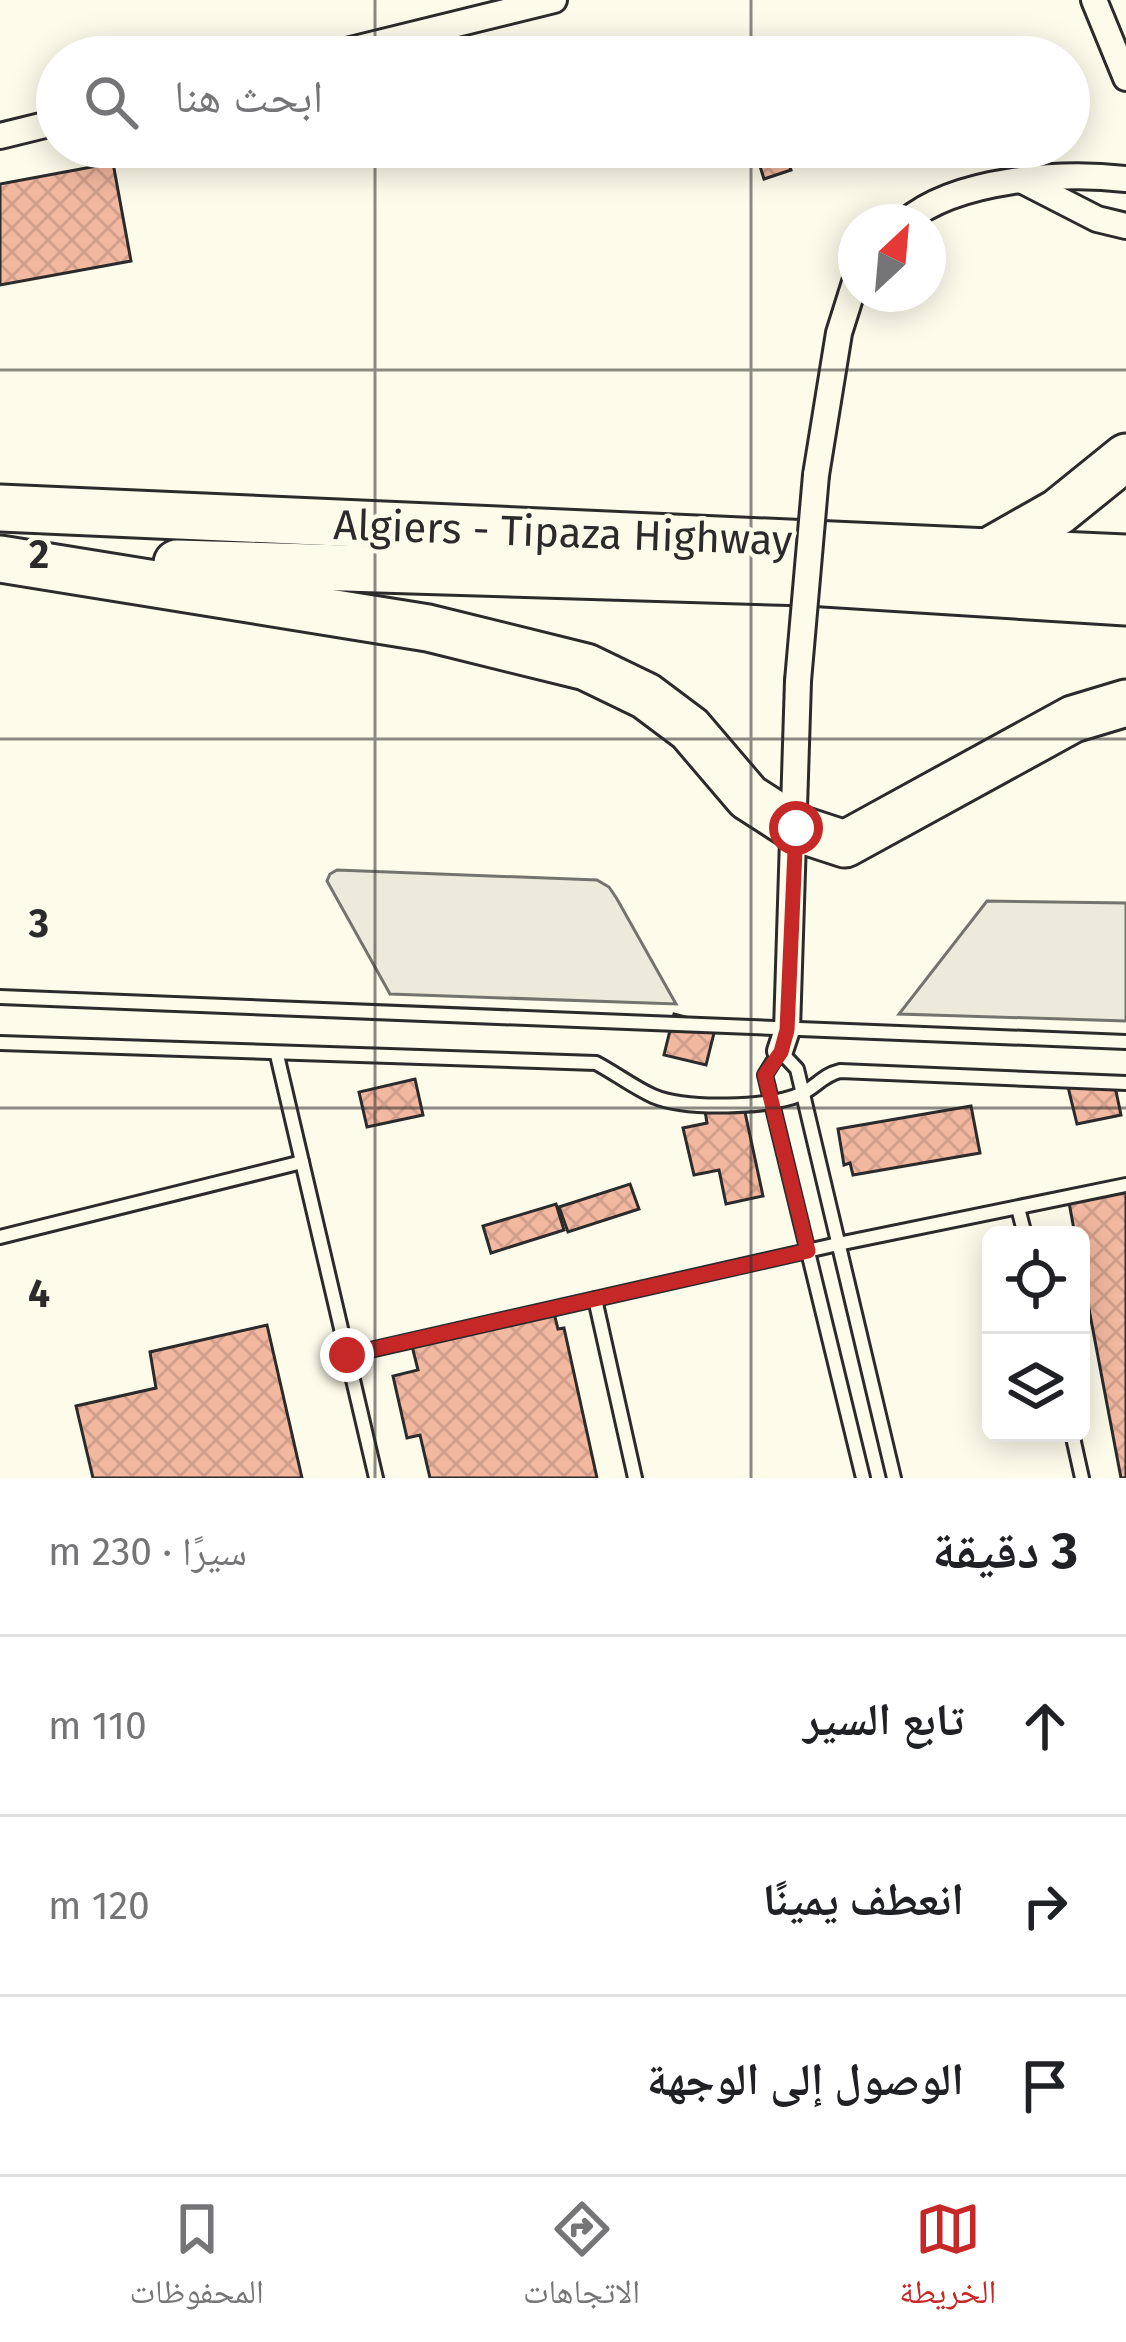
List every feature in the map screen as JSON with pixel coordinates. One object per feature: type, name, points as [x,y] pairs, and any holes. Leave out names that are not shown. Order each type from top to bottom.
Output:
[{"type":"highway","points":[[990,550],[1058,512],[1126,457]]},
{"type":"highway","name":"Algiers - Tipaza Highway","points":[[0,508],[1126,558]]},
{"type":"highway","points":[[0,557],[428,628],[586,667],[646,696],[690,729],[748,797],[796,828],[845,844],[1073,719],[1126,703]]},
{"type":"highway","name":"Algiers - Tipaza Highway","points":[[0,557],[808,582],[1126,602]]},
{"type":"street","points":[[407,36],[554,0]]},
{"type":"street","points":[[1094,0],[1126,78]]},
{"type":"street","points":[[0,136],[36,127]]},
{"type":"street","points":[[937,204],[953,195],[1023,181],[1083,175],[1126,179]]},
{"type":"street","points":[[1023,181],[1096,219],[1124,228]]},
{"type":"street","points":[[784,1041],[796,828],[798,681],[816,475],[846,312]]},
{"type":"lane","points":[[0,997],[784,1041],[1126,1042]]},
{"type":"lane","points":[[784,1041],[796,1069],[894,1478]]},
{"type":"lane","points":[[784,1041],[765,1075],[863,1478]]},
{"type":"lane","points":[[0,1043],[596,1063],[653,1096],[677,1103],[772,1102],[802,1094],[827,1074],[840,1071],[1126,1083]]},
{"type":"lane","points":[[277,1055],[376,1478]]},
{"type":"lane","points":[[0,1237],[302,1162]]},
{"type":"lane","points":[[347,1355],[838,1244],[1126,1185]]},
{"type":"lane","points":[[1018,1208],[1023,1226]]},
{"type":"lane","points":[[595,1299],[635,1478]]},
{"type":"lane","points":[[1074,1442],[1082,1478]]},
{"type":"shaded area","points":[[337,870],[597,880],[617,899],[676,1004],[390,994],[327,881]]},
{"type":"shaded area","points":[[987,901],[1126,903],[1126,1021],[899,1014]]},
{"type":"building","points":[[86,168],[114,168],[131,261],[0,285],[0,184]]},
{"type":"building","points":[[761,168],[790,168],[791,170],[764,179]]},
{"type":"building","points":[[674,1014],[716,1025],[706,1065],[664,1055]]},
{"type":"building","points":[[1113,1077],[1121,1115],[1077,1124],[1068,1087]]},
{"type":"building","points":[[415,1079],[423,1115],[367,1127],[359,1092]]},
{"type":"building","points":[[743,1103],[763,1196],[726,1204],[719,1170],[694,1175],[683,1128],[707,1123],[705,1111]]},
{"type":"building","points":[[971,1106],[980,1153],[853,1175],[850,1163],[844,1165],[838,1129]]},
{"type":"building","points":[[630,1184],[639,1209],[568,1232],[559,1207]]},
{"type":"building","points":[[1126,1186],[1126,1478],[1121,1478],[1090,1314],[1090,1226],[1073,1226],[1068,1197]]},
{"type":"building","points":[[556,1204],[564,1230],[491,1253],[483,1226]]},
{"type":"building","points":[[553,1309],[558,1329],[564,1328],[597,1478],[430,1478],[420,1435],[407,1438],[393,1376],[418,1370],[411,1342]]},
{"type":"building","points":[[267,1325],[302,1478],[93,1478],[76,1406],[156,1388],[150,1352]]},
{"type":"route","points":[[347,1355],[808,1251],[765,1075],[781,1052],[787,1030],[796,828]]}]
